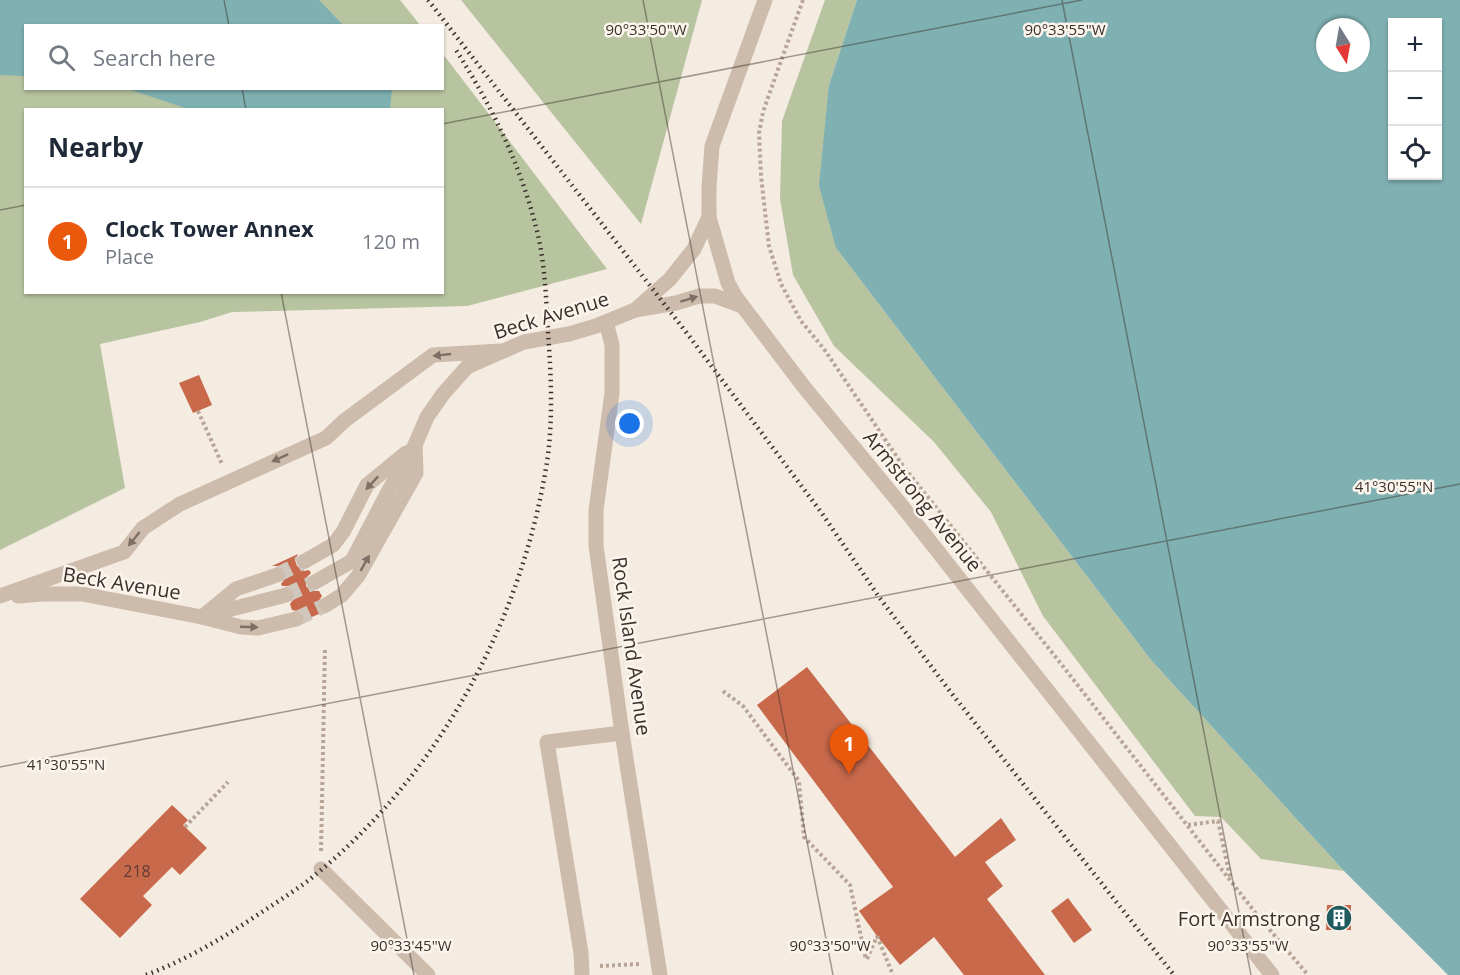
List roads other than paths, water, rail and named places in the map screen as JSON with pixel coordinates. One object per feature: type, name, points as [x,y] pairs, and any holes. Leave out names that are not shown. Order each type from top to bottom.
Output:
[{"type":"street","name":"Armstrong Avenue","points":[[765,0],[712,146],[709,217],[728,283],[742,306],[804,387],[902,506],[1272,975]]},
{"type":"street","name":"Beck Avenue","points":[[635,310],[670,279],[694,249],[709,217]]},
{"type":"street","name":"Beck Avenue","points":[[416,445],[428,417],[443,394],[467,367],[501,351],[524,342],[569,334],[635,310],[676,303],[699,296],[715,296],[742,306]]},
{"type":"street","name":"Rock Island Avenue","points":[[606,322],[612,345],[612,393],[596,510],[596,546],[622,733],[660,975]]},
{"type":"street","points":[[0,597],[124,552],[143,528],[180,504],[326,438],[344,421],[433,355],[501,351]]},
{"type":"street","points":[[305,561],[333,545],[343,532],[367,486],[416,445]]},
{"type":"street","points":[[315,582],[352,561],[388,492],[416,445]]},
{"type":"street","points":[[326,605],[342,595],[358,576],[416,473],[416,445]]},
{"type":"street","points":[[202,617],[236,589],[277,575]]},
{"type":"street","name":"Beck Avenue","points":[[0,597],[82,594],[202,617],[221,623],[258,628],[296,619]]},
{"type":"street","points":[[202,617],[286,595]]},
{"type":"street","points":[[582,971],[581,953],[546,742],[622,733]]},
{"type":"street","points":[[321,869],[428,975]]},
{"type":"water","points":[[0,0],[319,0],[342,24],[24,24],[24,76],[0,75]]},
{"type":"water","points":[[857,0],[1460,0],[1460,975],[1448,975],[1344,871],[1151,660],[836,248],[819,186],[829,85]]},
{"type":"water","points":[[131,90],[392,90],[390,108],[185,108]]},
{"type":"tunnel","points":[[277,575],[305,561]]},
{"type":"tunnel","points":[[286,595],[315,582]]},
{"type":"tunnel","points":[[296,619],[326,605]]},
{"type":"railway","points":[[428,0],[686,332],[821,512],[879,597],[949,690],[1174,975]]},
{"type":"railway","points":[[146,975],[218,940],[305,883],[352,842],[395,796],[434,746],[467,692],[495,636],[518,577],[536,517],[550,440],[551,379],[543,266],[536,227],[513,157],[493,114],[456,50]]},
{"type":"place","name":"Clock Tower Annex","points":[[849,774]]},
{"type":"place","name":"Fort Armstrong","points":[[1339,918]]}]
